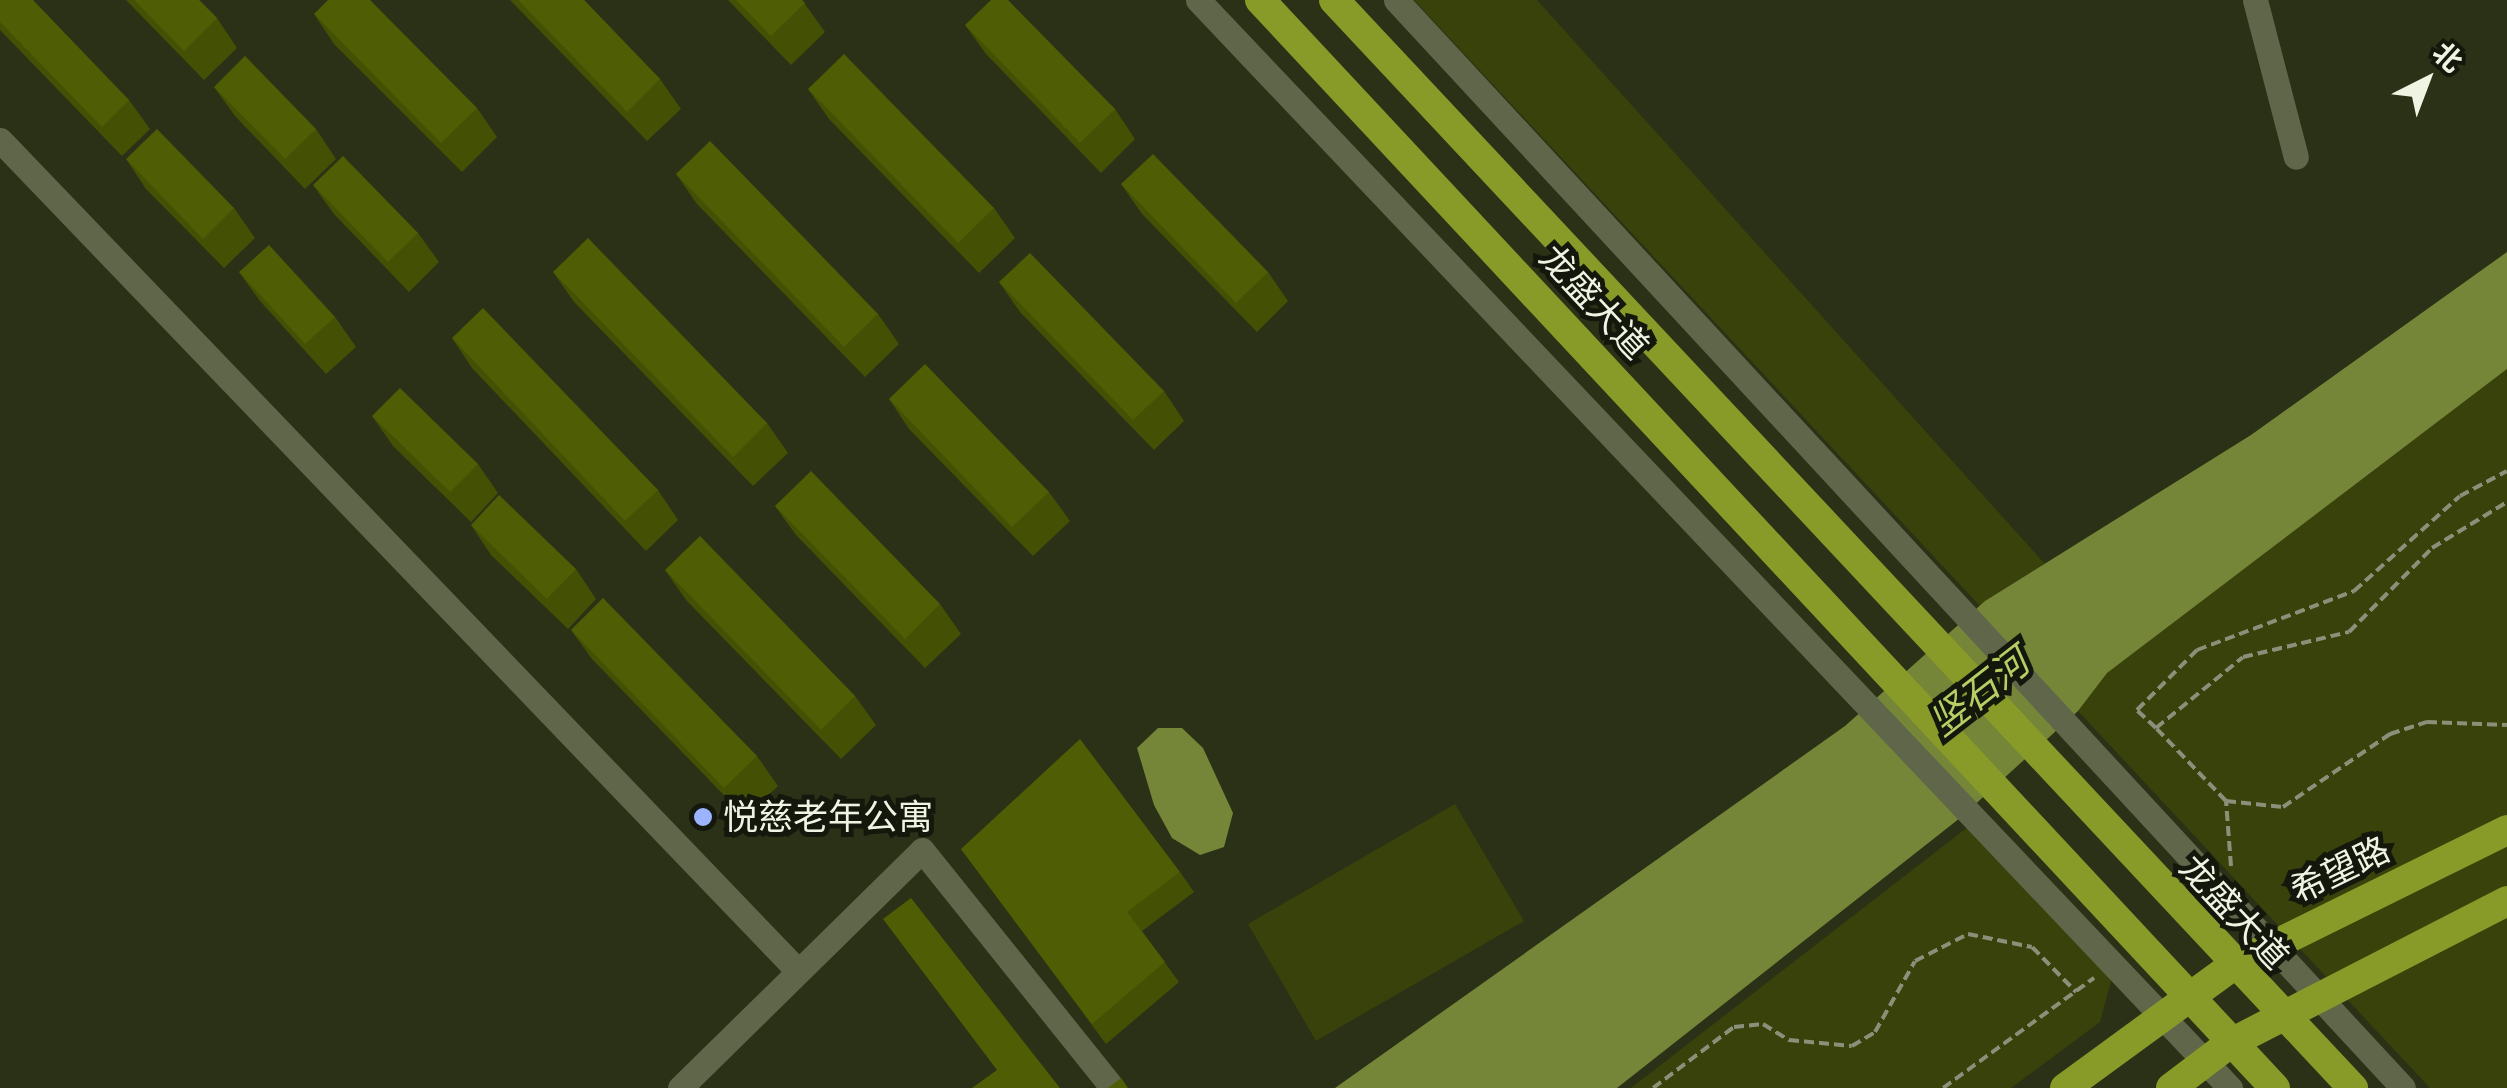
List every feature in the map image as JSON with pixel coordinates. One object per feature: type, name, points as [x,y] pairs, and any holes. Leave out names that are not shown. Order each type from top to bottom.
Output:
[{"type":"main road","name":"龙盛大道","points":[[1260,0],[2027,818],[2173,1006]]},
{"type":"main road","name":"龙盛大道","points":[[1334,0],[2232,966],[2353,1088]]},
{"type":"main road","name":"希望路","points":[[2064,1088],[2232,966],[2507,830]]},
{"type":"main road","points":[[2170,1088],[2229,1044],[2283,1020],[2507,901]]},
{"type":"main road","points":[[2173,1006],[2229,1044],[2274,1088]]},
{"type":"street","points":[[1198,0],[2113,962],[2173,1006],[2204,1062],[2230,1088]]},
{"type":"street","points":[[1396,0],[2109,771],[2264,948],[2403,1088]]},
{"type":"street","points":[[2255,0],[2296,158]]},
{"type":"street","points":[[0,140],[797,970]]},
{"type":"street","points":[[680,1088],[922,850],[1114,1088]]},
{"type":"path","points":[[2222,900],[2234,857],[2226,801],[2137,710],[2197,650],[2354,591],[2460,496],[2507,471]]},
{"type":"path","points":[[2156,728],[2243,657],[2348,632],[2379,611],[2432,548],[2507,502]]},
{"type":"path","points":[[2226,801],[2283,806],[2390,734],[2427,722],[2507,725]]},
{"type":"path","points":[[1653,1088],[1734,1028],[1763,1024],[1789,1040],[1852,1046],[1875,1032],[1915,961],[1968,934],[2032,947],[2076,992]]},
{"type":"path","points":[[1943,1088],[2113,962]]},
{"type":"shaded area","points":[[1414,0],[1537,0],[2045,564],[1980,606]]},
{"type":"shaded area","points":[[2507,369],[2507,1088],[2430,1088],[2078,711],[2106,673]]},
{"type":"shaded area","points":[[1455,804],[1524,921],[1316,1041],[1248,924]]},
{"type":"shaded area","points":[[1973,823],[2113,974],[2100,1022],[2011,1088],[1631,1088]]},
{"type":"water","name":"竖石河","points":[[2507,252],[2507,369],[2107,673],[2078,711],[1960,818],[1617,1088],[1335,1088],[1845,726],[1985,601],[2251,435]]},
{"type":"water","points":[[1158,728],[1182,728],[1203,748],[1233,813],[1224,847],[1200,855],[1172,838],[1154,805],[1137,748]]},
{"type":"building","points":[[0,0],[33,0],[129,100],[102,127],[0,22]]},
{"type":"building","points":[[134,0],[199,0],[217,18],[184,51]]},
{"type":"building","points":[[328,0],[370,0],[477,108],[441,143],[314,14]]},
{"type":"building","points":[[518,0],[584,0],[660,79],[627,112]]},
{"type":"building","points":[[736,0],[802,0],[805,3],[771,36]]},
{"type":"building","points":[[991,0],[1008,0],[1115,109],[1080,143],[965,25]]},
{"type":"building","points":[[844,54],[994,208],[958,243],[808,89]]},
{"type":"building","points":[[245,56],[316,129],[285,159],[214,87]]},
{"type":"building","points":[[157,129],[234,208],[203,239],[126,159]]},
{"type":"building","points":[[710,141],[878,314],[844,347],[676,174]]},
{"type":"building","points":[[1153,154],[1268,272],[1236,303],[1121,184]]},
{"type":"building","points":[[343,156],[418,233],[388,262],[313,185]]},
{"type":"building","points":[[588,238],[767,423],[733,457],[553,272]]},
{"type":"building","points":[[269,245],[335,317],[305,344],[239,272]]},
{"type":"building","points":[[1030,253],[1164,391],[1133,420],[999,282]]},
{"type":"building","points":[[483,308],[658,490],[625,521],[452,338]]},
{"type":"building","points":[[925,364],[1049,492],[1012,527],[889,399]]},
{"type":"building","points":[[400,388],[478,464],[450,492],[372,416]]},
{"type":"building","points":[[811,471],[940,604],[905,639],[775,506]]},
{"type":"building","points":[[499,495],[576,569],[547,599],[471,525]]},
{"type":"building","points":[[700,536],[855,696],[821,730],[665,570]]},
{"type":"building","points":[[603,598],[757,756],[724,788],[571,630]]},
{"type":"building","points":[[1080,739],[1180,872],[1127,912],[1165,962],[1092,1024],[961,849]]},
{"type":"building","points":[[911,898],[1060,1088],[972,1088],[997,1070],[883,919]]},
{"type":"building","points":[[1121,1078],[1128,1088],[1108,1088]]},
{"type":"place","name":"悦慈老年公寓","points":[[703,817]]}]
